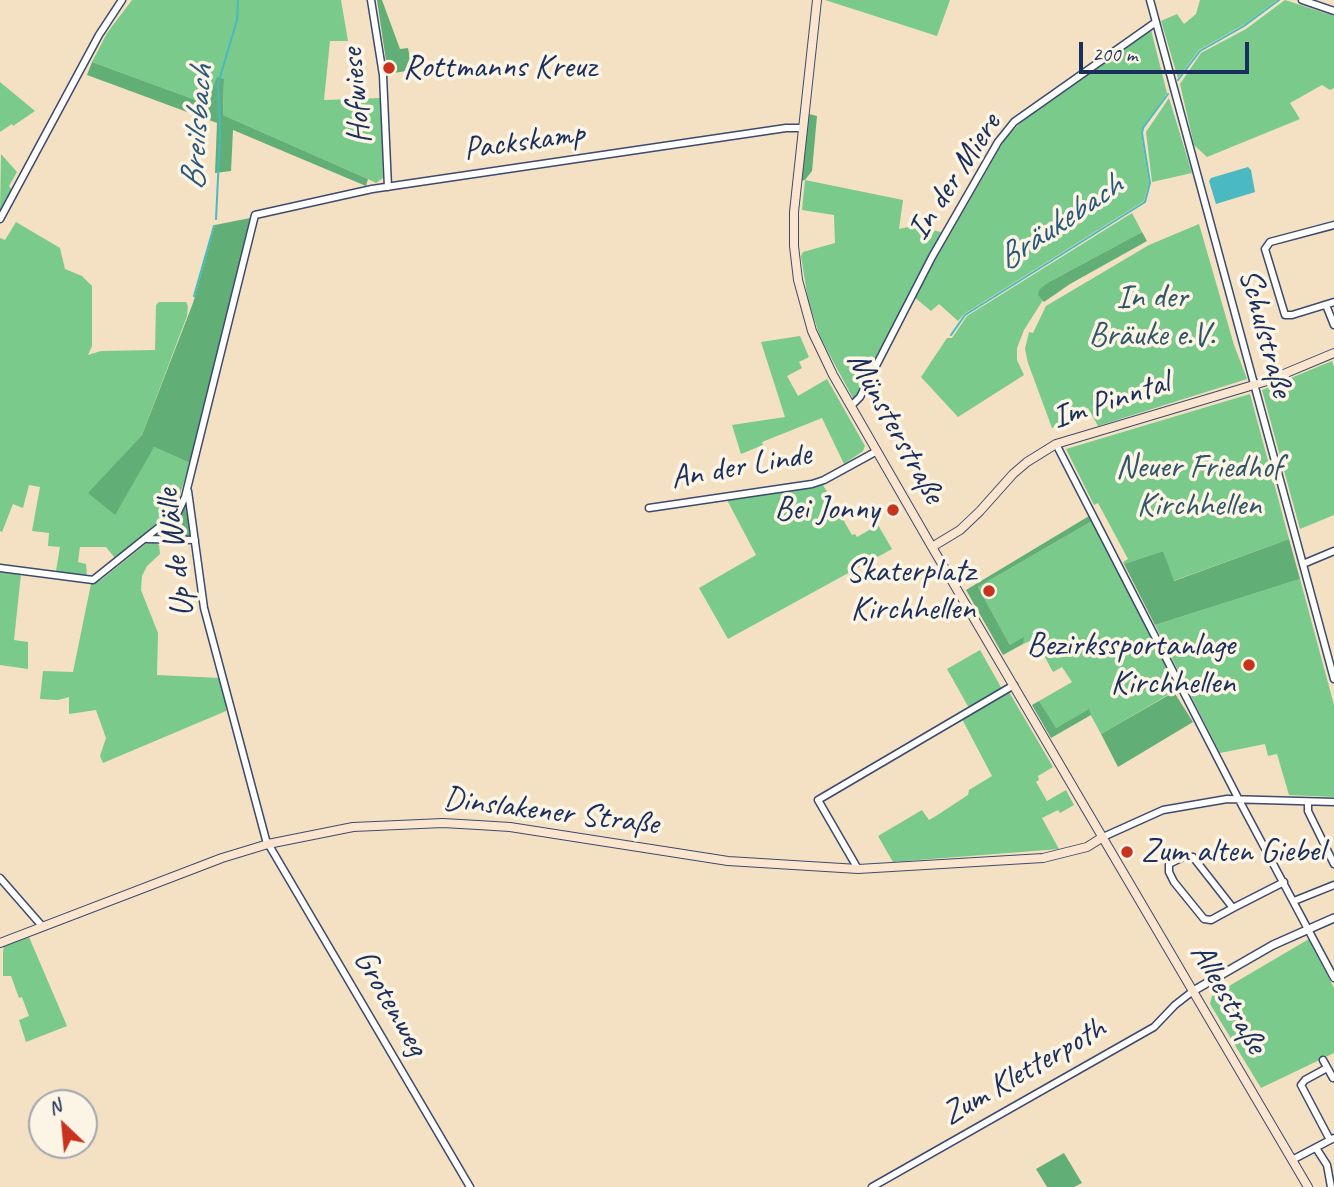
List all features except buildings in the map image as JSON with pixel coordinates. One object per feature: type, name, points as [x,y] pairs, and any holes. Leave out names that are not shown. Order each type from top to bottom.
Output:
[{"type":"main road","name":"Münsterstraße","points":[[817,0],[794,212],[798,280],[813,331],[833,375],[1103,837]]},
{"type":"main road","name":"Im Pinntal","points":[[932,547],[960,530],[980,512],[1027,461],[1056,444],[1254,385],[1334,353]]},
{"type":"main road","name":"Dinslakener Straße","points":[[0,943],[182,872],[268,844],[353,827],[443,823],[510,827],[727,861],[858,869],[1043,858],[1071,852],[1090,839],[1103,837]]},
{"type":"main road","name":"Alleestraße","points":[[1103,837],[1308,1187]]},
{"type":"street","points":[[0,219],[99,36],[122,0]]},
{"type":"street","name":"Hofwiese","points":[[371,0],[383,75],[388,187]]},
{"type":"street","name":"Schulstraße","points":[[1150,0],[1303,565],[1331,652],[1334,679]]},
{"type":"street","points":[[1302,0],[1334,11]]},
{"type":"street","name":"In der Miere","points":[[851,406],[860,397],[932,257],[998,142],[1014,122],[1156,22]]},
{"type":"street","name":"Packskamp","points":[[255,215],[388,187],[786,128],[802,128]]},
{"type":"street","name":"Up de Wälle","points":[[255,215],[187,486],[204,608],[268,844]]},
{"type":"street","points":[[1334,225],[1269,243],[1265,248],[1285,315],[1334,302]]},
{"type":"street","points":[[1326,305],[1334,325]]},
{"type":"street","points":[[1056,444],[1334,978]]},
{"type":"street","name":"An der Linde","points":[[649,508],[812,484],[877,451]]},
{"type":"street","points":[[0,568],[93,580],[148,539],[178,512],[187,486]]},
{"type":"street","points":[[148,539],[195,540]]},
{"type":"street","points":[[1303,565],[1334,551]]},
{"type":"street","points":[[858,869],[818,800],[1014,685]]},
{"type":"street","points":[[1103,837],[1163,810],[1238,798],[1334,802]]},
{"type":"street","points":[[1308,802],[1308,811],[1334,864]]},
{"type":"street","name":"Grotenweg","points":[[268,844],[470,1187]]},
{"type":"street","points":[[1233,908],[1193,857],[1185,856],[1169,864],[1168,870],[1174,882],[1204,919],[1211,920],[1283,882]]},
{"type":"street","points":[[0,878],[42,926]]},
{"type":"street","points":[[1294,901],[1334,885]]},
{"type":"street","points":[[1194,991],[1308,928],[1334,918]]},
{"type":"street","name":"Zum Kletterpoth","points":[[872,1187],[1154,1027],[1175,1005],[1194,991]]},
{"type":"street","points":[[1323,1060],[1333,1078]]},
{"type":"street","points":[[1292,1160],[1332,1139],[1301,1085],[1327,1068]]},
{"type":"street","points":[[1316,1147],[1327,1165],[1331,1187]]},
{"type":"green space","points":[[132,0],[341,0],[348,41],[330,41],[324,100],[381,98],[383,178],[376,183],[223,115],[224,79],[217,78],[204,103],[92,62],[107,33]]},
{"type":"green space","points":[[377,0],[382,0],[400,49],[408,48],[412,70],[388,74]]},
{"type":"green space","points":[[825,0],[950,0],[937,36]]},
{"type":"green space","points":[[1200,0],[1277,0],[1245,24],[1199,50],[1178,78],[1161,21],[1177,14],[1184,24],[1196,14]]},
{"type":"green space","points":[[1285,0],[1334,16],[1334,88],[1330,90],[1322,85],[1290,103],[1300,119],[1207,157],[1194,145],[1180,84],[1201,53],[1246,29]]},
{"type":"green space","points":[[1148,28],[1151,30],[1167,93],[1141,132],[1149,183],[1144,201],[964,314],[958,321],[939,304],[931,311],[914,297],[1005,139],[1021,122]]},
{"type":"green space","points":[[92,62],[204,103],[217,77],[224,79],[223,115],[368,179],[366,186],[233,130],[231,171],[215,173],[217,123],[87,75]]},
{"type":"green space","points":[[0,82],[35,111],[0,132]]},
{"type":"green space","points":[[1169,98],[1192,173],[1152,182],[1146,132]]},
{"type":"green space","points":[[809,114],[817,116],[812,171],[805,180],[800,181]]},
{"type":"green space","points":[[1,154],[17,172],[9,186],[13,191],[0,213]]},
{"type":"green space","points":[[805,180],[903,200],[899,229],[913,226],[941,232],[854,400],[820,337],[808,300],[801,256],[803,252],[835,243],[834,215],[802,210]]},
{"type":"green space","points":[[1132,213],[1142,232],[1049,282],[1038,295],[1043,300],[1024,330],[1017,348],[1017,360],[1024,375],[958,417],[921,377],[947,338],[952,338],[967,316]]},
{"type":"green space","points":[[250,218],[190,463],[154,447],[115,515],[88,493],[142,435],[193,303],[215,225]]},
{"type":"green space","points":[[16,222],[60,248],[65,269],[82,276],[92,286],[92,346],[88,355],[101,351],[155,350],[156,305],[159,302],[186,302],[188,306],[187,316],[142,435],[88,494],[154,447],[190,463],[176,507],[115,558],[106,547],[80,547],[78,562],[86,564],[87,576],[56,571],[60,547],[48,546],[49,533],[32,531],[40,487],[29,485],[23,508],[13,504],[2,532],[0,531],[0,238],[5,240]]},
{"type":"green space","name":"In der Bräuke e.V.","points":[[1199,224],[1234,345],[1247,379],[1098,426],[1088,408],[1052,428],[1025,349],[1029,332],[1033,333],[1046,306],[1149,245]]},
{"type":"green space","points":[[1142,232],[1147,241],[1070,284],[1044,302],[1038,295],[1039,290],[1049,282]]},
{"type":"green space","points":[[800,336],[809,357],[799,362],[802,368],[787,376],[798,396],[827,379],[865,446],[863,451],[844,464],[822,418],[762,442],[763,445],[741,454],[732,425],[785,417],[761,342]]},
{"type":"green space","name":"Neuer Friedhof Kirchhellen","points":[[1332,361],[1334,515],[1300,529],[1262,390]]},
{"type":"green space","name":"Neuer Friedhof Kirchhellen","points":[[1250,394],[1289,539],[1173,581],[1163,551],[1124,564],[1128,559],[1098,503],[1094,505],[1066,449]]},
{"type":"green space","points":[[823,485],[852,535],[857,537],[878,525],[892,549],[728,639],[699,588],[756,555],[726,498]]},
{"type":"green space","points":[[188,500],[192,536],[157,535],[180,513]]},
{"type":"green space","points":[[1089,516],[1092,521],[978,587],[1010,645],[1024,637],[1023,644],[1003,655],[966,590]]},
{"type":"green space","points":[[1092,521],[1178,689],[1101,734],[1088,710],[1054,727],[1039,701],[1072,682],[1062,667],[1053,672],[1035,639],[1010,645],[978,587]]},
{"type":"green space","points":[[1289,539],[1300,579],[1155,625],[1124,564],[1163,551],[1174,581]]},
{"type":"green space","points":[[153,541],[159,545],[160,554],[147,566],[142,576],[141,590],[158,633],[157,675],[220,678],[228,706],[226,711],[103,763],[100,756],[106,738],[96,710],[69,714],[69,697],[58,700],[40,699],[43,671],[73,672],[91,584],[101,580]]},
{"type":"green space","points":[[0,571],[21,574],[14,640],[28,642],[28,669],[0,665]]},
{"type":"green space","name":"Bezirkssportanlage Kirchhellen","points":[[1300,579],[1334,705],[1334,797],[1289,795],[1277,754],[1268,756],[1265,744],[1220,753],[1155,625]]},
{"type":"green space","points":[[980,650],[1002,689],[969,708],[947,669]]},
{"type":"green space","points":[[1009,692],[1053,767],[1038,776],[1039,780],[1036,782],[1047,801],[1066,790],[1074,805],[1060,813],[1058,810],[1042,818],[1059,849],[893,862],[878,836],[922,810],[929,820],[992,776],[962,719]]},
{"type":"green space","points":[[1174,692],[1193,722],[1118,767],[1101,734]]},
{"type":"green space","points":[[1039,701],[1056,728],[1089,709],[1091,715],[1051,738],[1032,705]]},
{"type":"green space","points":[[29,937],[67,1026],[26,1042],[19,1020],[29,1016],[11,976],[3,976],[3,952],[4,946]]},
{"type":"green space","points":[[1309,939],[1334,988],[1334,1053],[1261,1088],[1210,1004],[1212,996]]},
{"type":"green space","points":[[1064,1153],[1082,1183],[1074,1187],[1047,1187],[1036,1169]]},
{"type":"water","points":[[1248,167],[1255,192],[1216,204],[1209,181],[1211,178]]},
{"type":"waterway","name":"Breilsbach","points":[[216,219],[220,136],[218,84],[237,20],[238,0]]},
{"type":"waterway","name":"Bräukebach","points":[[1178,80],[1200,51],[1244,26],[1279,0]]},
{"type":"waterway","name":"Bräukebach","points":[[951,335],[965,315],[1145,202],[1150,183],[1143,128],[1168,94]]},
{"type":"waterway","name":"Breilsbach","points":[[194,296],[214,226]]},
{"type":"place","name":"Rottmanns Kreuz","points":[[389,68]]},
{"type":"place","name":"Bei Jonny","points":[[893,510]]},
{"type":"place","name":"Skaterplatz Kirchhellen","points":[[989,591]]},
{"type":"place","name":"Bezirkssportanlage Kirchhellen","points":[[1249,665]]},
{"type":"place","name":"Zum alten Giebel","points":[[1127,852]]}]
